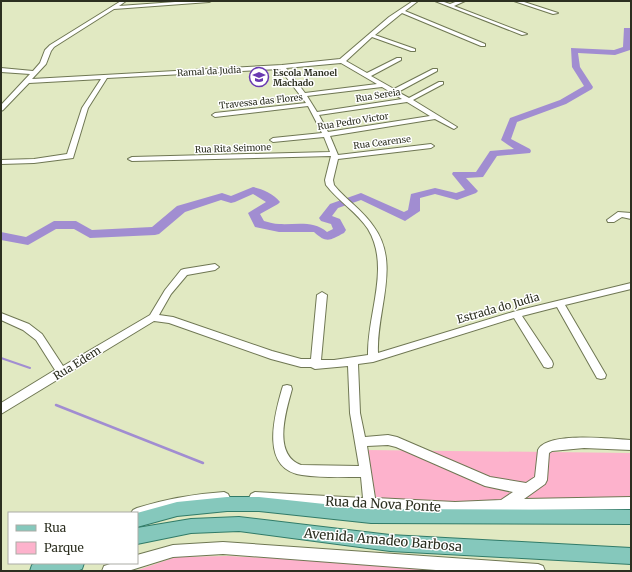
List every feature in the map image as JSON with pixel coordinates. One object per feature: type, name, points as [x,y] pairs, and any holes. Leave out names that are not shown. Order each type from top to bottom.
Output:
[{"type":"main road","name":"Avenida Amadeo Barbosa","points":[[138,520],[177,509],[227,504],[259,504],[486,517],[631,517]]},
{"type":"main road","name":"Avenida Amadeo Barbosa","points":[[138,536],[191,526],[239,524],[390,542],[631,556]]},
{"type":"main road","points":[[38,571],[48,564]]},
{"type":"main road","points":[[62,571],[74,564]]},
{"type":"street","points":[[1,109],[43,64],[48,50],[57,42],[115,8],[124,1]]},
{"type":"street","points":[[115,8],[209,1]]},
{"type":"street","points":[[416,1],[391,18],[342,61],[454,127]]},
{"type":"street","points":[[437,1],[524,34]]},
{"type":"street","points":[[449,6],[462,1]]},
{"type":"street","points":[[516,1],[555,13]]},
{"type":"street","points":[[536,7],[543,1]]},
{"type":"street","points":[[402,11],[483,45]]},
{"type":"street","points":[[371,35],[413,50]]},
{"type":"street","points":[[368,76],[399,59]]},
{"type":"street","name":"Ramal da Judia","points":[[28,81],[342,61]]},
{"type":"street","points":[[215,267],[184,272],[168,292],[153,317],[170,320],[271,355],[315,365],[353,362],[373,358],[372,345],[382,262],[381,253],[373,230],[364,218],[335,192],[329,180],[334,156],[310,104],[282,66]]},
{"type":"street","points":[[1,70],[35,73]]},
{"type":"street","points":[[395,92],[435,70]]},
{"type":"street","points":[[1,162],[24,162],[68,157],[71,154],[85,108],[106,76]]},
{"type":"street","name":"Rua Sereia","points":[[315,114],[409,100],[441,83]]},
{"type":"street","points":[[303,95],[384,85]]},
{"type":"street","name":"Travessa das Flores","points":[[215,115],[310,104]]},
{"type":"street","name":"Rua Pedro Victor","points":[[273,140],[325,135],[436,117]]},
{"type":"street","name":"Rua Cearense","points":[[334,156],[431,146]]},
{"type":"street","name":"Rua Rita Seimone","points":[[132,159],[334,156]]},
{"type":"street","points":[[611,220],[621,214],[631,216]]},
{"type":"street","name":"Estrada do Judia","points":[[373,358],[516,314],[631,286]]},
{"type":"street","points":[[315,365],[322,295]]},
{"type":"street","points":[[560,304],[601,374]]},
{"type":"street","points":[[516,314],[548,364]]},
{"type":"street","points":[[1,316],[26,327],[39,337],[62,372]]},
{"type":"street","name":"Rua Edem","points":[[1,409],[153,317]]},
{"type":"street","points":[[353,362],[355,413],[366,472],[370,510]]},
{"type":"street","points":[[287,389],[279,419],[278,431],[280,452],[287,463],[296,469],[301,470],[366,472]]},
{"type":"street","points":[[360,442],[388,440],[397,442],[489,482],[528,489]]},
{"type":"street","points":[[486,517],[541,480],[544,450],[546,446],[571,443],[631,446]]},
{"type":"street","name":"Rua da Nova Ponte","points":[[138,514],[158,507],[196,498],[267,498],[370,510],[631,503]]},
{"type":"street","points":[[138,561],[173,551],[223,548],[538,571]]},
{"type":"street","points":[[30,571],[38,564]]},
{"type":"street","points":[[109,571],[129,564]]},
{"type":"green space","points":[[367,450],[631,453],[631,499],[514,498],[453,504],[376,499]]},
{"type":"green space","points":[[228,556],[308,560],[449,571],[135,571],[176,557]]},
{"type":"waterway","points":[[1,236],[28,241],[54,225],[76,225],[90,234],[155,231],[181,209],[222,196],[231,200],[253,190],[274,202],[254,213],[259,224],[279,228],[299,227],[317,229],[326,237],[340,230],[336,222],[325,218],[334,206],[361,196],[405,217],[414,211],[415,196],[435,191],[457,197],[472,191],[457,174],[479,175],[494,153],[526,151],[506,140],[513,120],[563,102],[589,87],[576,67],[574,50],[615,53],[627,48],[627,30],[631,30]]},
{"type":"waterway","points":[[1,358],[30,368]]},
{"type":"waterway","points":[[56,405],[203,463]]},
{"type":"place","name":"Escola Manoel Machado","points":[[259,77]]}]
